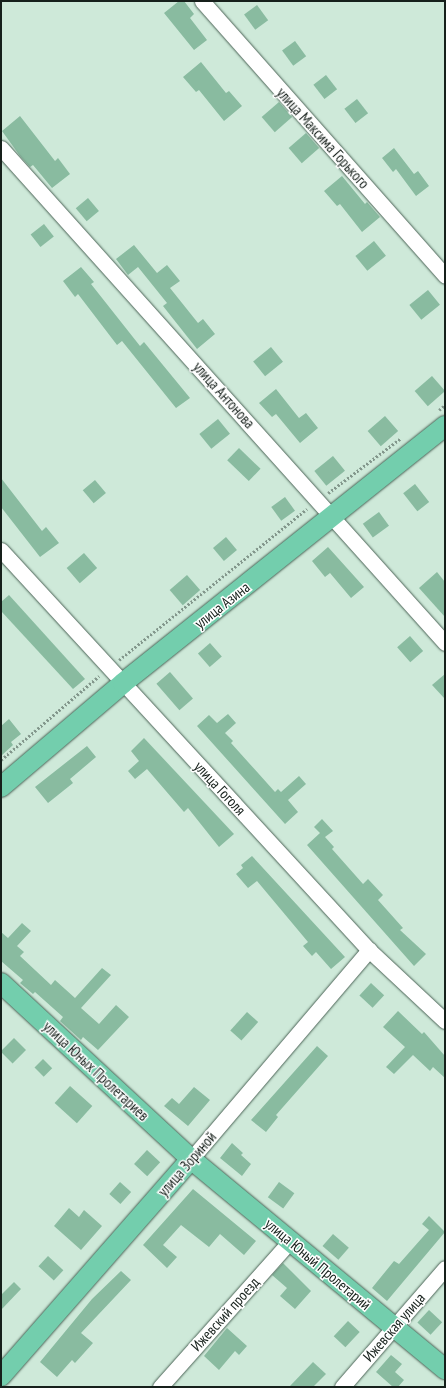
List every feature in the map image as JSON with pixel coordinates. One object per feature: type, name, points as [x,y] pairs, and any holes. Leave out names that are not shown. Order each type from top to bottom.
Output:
[{"type":"main road","name":"улица Азина","points":[[4,779],[334,517],[439,421]]},
{"type":"main road","name":"улица Юных Пролетариев","points":[[1,983],[191,1159]]},
{"type":"main road","name":"улица Юный Пролетарий","points":[[191,1159],[445,1369]]},
{"type":"main road","name":"улица Зориной","points":[[1,1376],[191,1159]]},
{"type":"street","name":"улица Максима Горького","points":[[202,1],[445,276]]},
{"type":"street","name":"улица Антонова","points":[[1,148],[319,500],[445,644]]},
{"type":"street","name":"улица Гоголя","points":[[1,550],[369,950],[445,1021]]},
{"type":"street","name":"улица Зориной","points":[[191,1159],[369,950]]},
{"type":"street","name":"Ижевский проезд","points":[[160,1387],[290,1241]]},
{"type":"street","name":"Ижевская улица","points":[[342,1387],[445,1268]]},
{"type":"path","points":[[439,421],[445,405]]},
{"type":"path","points":[[1,760],[109,668],[319,500],[407,434]]},
{"type":"building","points":[[179,1],[184,1],[194,14],[190,18],[207,40],[194,50],[164,13]]},
{"type":"building","points":[[257,5],[268,20],[255,30],[244,14]]},
{"type":"building","points":[[295,41],[306,56],[293,66],[282,50]]},
{"type":"building","points":[[201,62],[226,93],[229,91],[242,106],[224,121],[199,90],[196,92],[183,77]]},
{"type":"building","points":[[326,75],[337,89],[324,99],[313,85]]},
{"type":"building","points":[[357,99],[368,113],[355,123],[344,109]]},
{"type":"building","points":[[279,102],[292,117],[275,132],[262,117]]},
{"type":"building","points":[[20,116],[55,161],[58,158],[70,174],[52,188],[33,165],[30,167],[20,156],[2,131]]},
{"type":"building","points":[[306,133],[319,148],[302,163],[289,148]]},
{"type":"building","points":[[394,148],[414,174],[418,171],[429,186],[416,196],[396,169],[393,172],[382,158]]},
{"type":"building","points":[[342,176],[365,204],[367,202],[380,217],[362,232],[340,204],[337,206],[324,191]]},
{"type":"building","points":[[88,198],[99,211],[87,221],[76,208]]},
{"type":"building","points":[[44,224],[54,237],[40,247],[31,234]]},
{"type":"building","points":[[374,241],[386,256],[367,271],[355,256]]},
{"type":"building","points":[[134,245],[157,273],[167,265],[180,281],[170,288],[198,323],[203,319],[215,334],[197,349],[163,306],[167,303],[138,267],[128,275],[116,259]]},
{"type":"building","points":[[81,267],[94,282],[91,284],[140,346],[144,342],[190,398],[176,408],[122,341],[117,345],[78,294],[75,297],[63,281]]},
{"type":"building","points":[[428,290],[440,305],[421,320],[409,305]]},
{"type":"building","points":[[271,347],[283,362],[265,376],[253,361]]},
{"type":"building","points":[[432,376],[445,391],[428,406],[415,391]]},
{"type":"building","points":[[276,389],[299,418],[306,413],[318,428],[300,443],[276,414],[272,417],[259,403]]},
{"type":"building","points":[[385,416],[398,431],[381,446],[368,431]]},
{"type":"building","points":[[218,419],[230,434],[211,449],[199,434]]},
{"type":"building","points":[[239,448],[261,469],[249,481],[227,460]]},
{"type":"building","points":[[333,456],[345,471],[326,486],[314,471]]},
{"type":"building","points":[[1,478],[42,531],[46,527],[59,543],[40,557],[1,507]]},
{"type":"building","points":[[95,480],[106,493],[94,503],[83,490]]},
{"type":"building","points":[[415,484],[429,502],[417,511],[403,493]]},
{"type":"building","points":[[285,497],[295,511],[281,521],[271,507]]},
{"type":"building","points":[[379,512],[389,526],[373,538],[363,524]]},
{"type":"building","points":[[226,537],[237,550],[224,561],[213,548]]},
{"type":"building","points":[[328,547],[364,587],[351,598],[330,573],[325,577],[312,561]]},
{"type":"building","points":[[84,553],[97,568],[80,583],[67,568]]},
{"type":"building","points":[[437,572],[445,582],[445,617],[419,588]]},
{"type":"building","points":[[187,575],[200,590],[183,605],[170,590]]},
{"type":"building","points":[[9,595],[85,679],[73,689],[1,611],[1,602]]},
{"type":"building","points":[[410,636],[423,651],[410,662],[397,647]]},
{"type":"building","points":[[210,643],[222,657],[210,667],[198,653]]},
{"type":"building","points":[[170,672],[193,698],[179,710],[156,684]]},
{"type":"building","points":[[445,674],[445,699],[432,685]]},
{"type":"building","points":[[228,714],[236,723],[225,733],[233,741],[231,743],[275,792],[278,789],[281,792],[299,776],[306,784],[288,800],[298,812],[285,824],[197,726],[209,715],[217,723]]},
{"type":"building","points":[[9,719],[21,734],[11,742],[13,745],[1,756],[1,726]]},
{"type":"building","points":[[144,738],[234,834],[219,847],[188,808],[184,812],[147,769],[135,779],[128,771],[139,761],[131,751]]},
{"type":"building","points":[[87,746],[96,757],[70,779],[73,783],[48,803],[35,787]]},
{"type":"building","points":[[322,819],[333,831],[325,837],[334,847],[332,849],[363,884],[368,879],[383,895],[378,900],[403,928],[400,930],[426,954],[414,966],[307,845],[320,833],[314,827]]},
{"type":"building","points":[[252,856],[345,957],[331,969],[316,952],[312,956],[303,946],[308,942],[257,881],[248,888],[236,874],[243,868],[241,865]]},
{"type":"building","points":[[22,923],[31,931],[17,946],[24,952],[20,956],[51,985],[55,980],[75,998],[102,968],[111,975],[81,1008],[99,1024],[116,1005],[129,1017],[98,1050],[83,1037],[81,1040],[60,1021],[63,1017],[35,992],[33,994],[20,983],[23,980],[1,961],[1,932],[8,938]]},
{"type":"building","points":[[371,983],[384,995],[373,1008],[359,995]]},
{"type":"building","points":[[398,1011],[422,1034],[424,1032],[445,1056],[445,1078],[433,1067],[430,1071],[413,1055],[394,1074],[386,1067],[405,1047],[383,1027]]},
{"type":"building","points":[[247,1012],[258,1022],[241,1041],[230,1031]]},
{"type":"building","points":[[14,1038],[26,1050],[13,1063],[1,1051]]},
{"type":"building","points":[[317,1046],[328,1056],[276,1115],[278,1117],[266,1132],[251,1120]]},
{"type":"building","points":[[43,1059],[52,1068],[44,1077],[35,1067]]},
{"type":"building","points":[[70,1086],[92,1106],[77,1123],[55,1103]]},
{"type":"building","points":[[194,1087],[210,1100],[188,1126],[164,1106],[172,1098],[179,1104]]},
{"type":"building","points":[[232,1143],[243,1153],[241,1155],[251,1164],[242,1176],[220,1158]]},
{"type":"building","points":[[147,1150],[160,1162],[147,1176],[134,1164]]},
{"type":"building","points":[[120,1182],[131,1192],[120,1204],[109,1194]]},
{"type":"building","points":[[279,1182],[294,1193],[283,1209],[268,1197]]},
{"type":"building","points":[[193,1189],[256,1241],[244,1255],[220,1234],[209,1247],[181,1225],[163,1245],[177,1257],[167,1268],[143,1245]]},
{"type":"building","points":[[69,1208],[79,1217],[84,1210],[102,1226],[81,1250],[54,1226]]},
{"type":"building","points":[[429,1216],[445,1232],[387,1301],[372,1288],[394,1261],[399,1264],[429,1230],[422,1224]]},
{"type":"building","points":[[333,1234],[349,1248],[338,1260],[323,1246]]},
{"type":"building","points":[[48,1256],[63,1270],[54,1281],[38,1266]]},
{"type":"building","points":[[283,1263],[311,1291],[295,1309],[280,1296],[287,1288],[272,1275]]},
{"type":"building","points":[[121,1271],[131,1280],[81,1333],[93,1343],[75,1363],[72,1360],[57,1377],[40,1362],[92,1299]]},
{"type":"building","points":[[14,1282],[21,1289],[1,1310],[1,1295]]},
{"type":"building","points":[[429,1310],[442,1322],[431,1335],[417,1322]]},
{"type":"building","points":[[348,1321],[360,1332],[345,1347],[334,1336]]},
{"type":"building","points":[[227,1328],[247,1346],[239,1355],[235,1351],[219,1370],[204,1356]]},
{"type":"building","points":[[391,1355],[402,1364],[395,1372],[404,1380],[398,1387],[393,1387],[376,1372]]},
{"type":"building","points":[[313,1362],[326,1374],[313,1387],[289,1387]]}]
